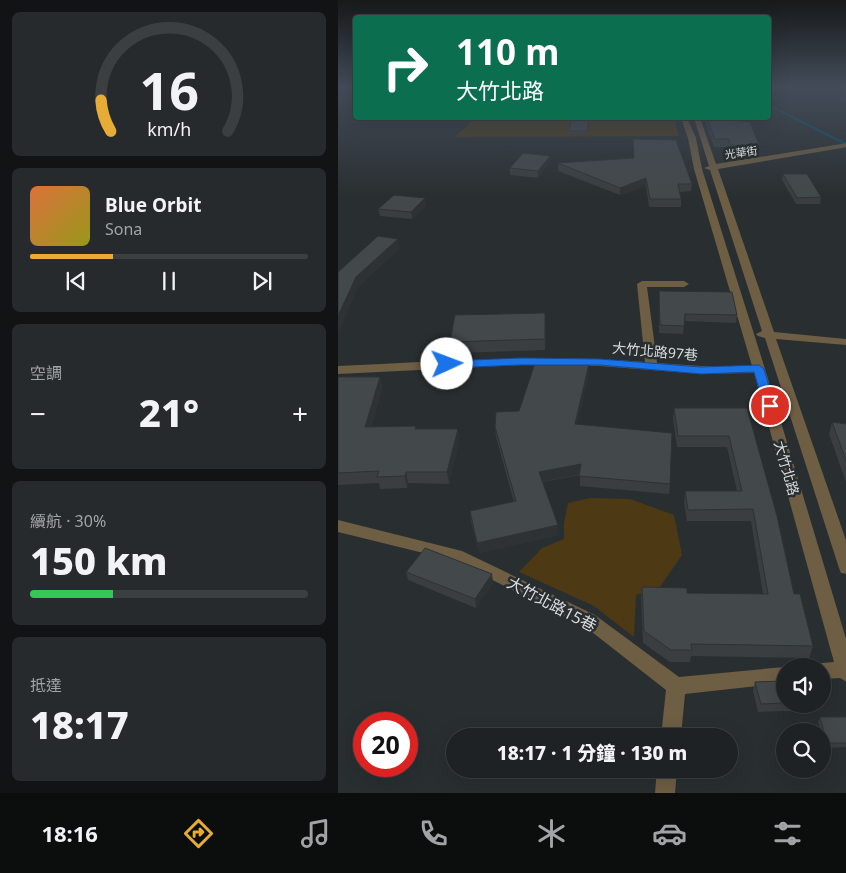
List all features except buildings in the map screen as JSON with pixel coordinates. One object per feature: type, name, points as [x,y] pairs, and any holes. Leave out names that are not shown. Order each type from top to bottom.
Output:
[{"type":"street","name":"大竹北路","points":[[686,123],[692,138],[698,169],[749,334],[846,671]]},
{"type":"street","name":"大竹北路","points":[[699,123],[715,167],[724,200],[846,568]]},
{"type":"street","name":"光華街","points":[[698,169],[846,145]]},
{"type":"street","points":[[651,366],[642,284],[684,284]]},
{"type":"street","points":[[749,334],[768,334],[846,342]]},
{"type":"street","name":"大竹北路97巷","points":[[338,370],[521,362],[600,362],[701,370],[759,369]]},
{"type":"street","name":"大竹北路15巷","points":[[338,526],[456,555],[589,620],[676,686]]},
{"type":"street","points":[[831,672],[846,671]]},
{"type":"street","points":[[672,728],[676,686],[776,676]]},
{"type":"street","points":[[665,793],[666,778]]},
{"type":"shaded area","points":[[470,123],[675,123],[679,136],[455,137]]},
{"type":"shaded area","points":[[590,498],[630,499],[674,515],[682,555],[660,587],[636,595],[634,637],[594,606],[519,572],[542,548],[564,539],[564,523],[568,503]]},
{"type":"waterway","points":[[804,123],[847,145]]},
{"type":"route","points":[[447,364],[600,362],[701,370],[759,369],[770,406]]}]
